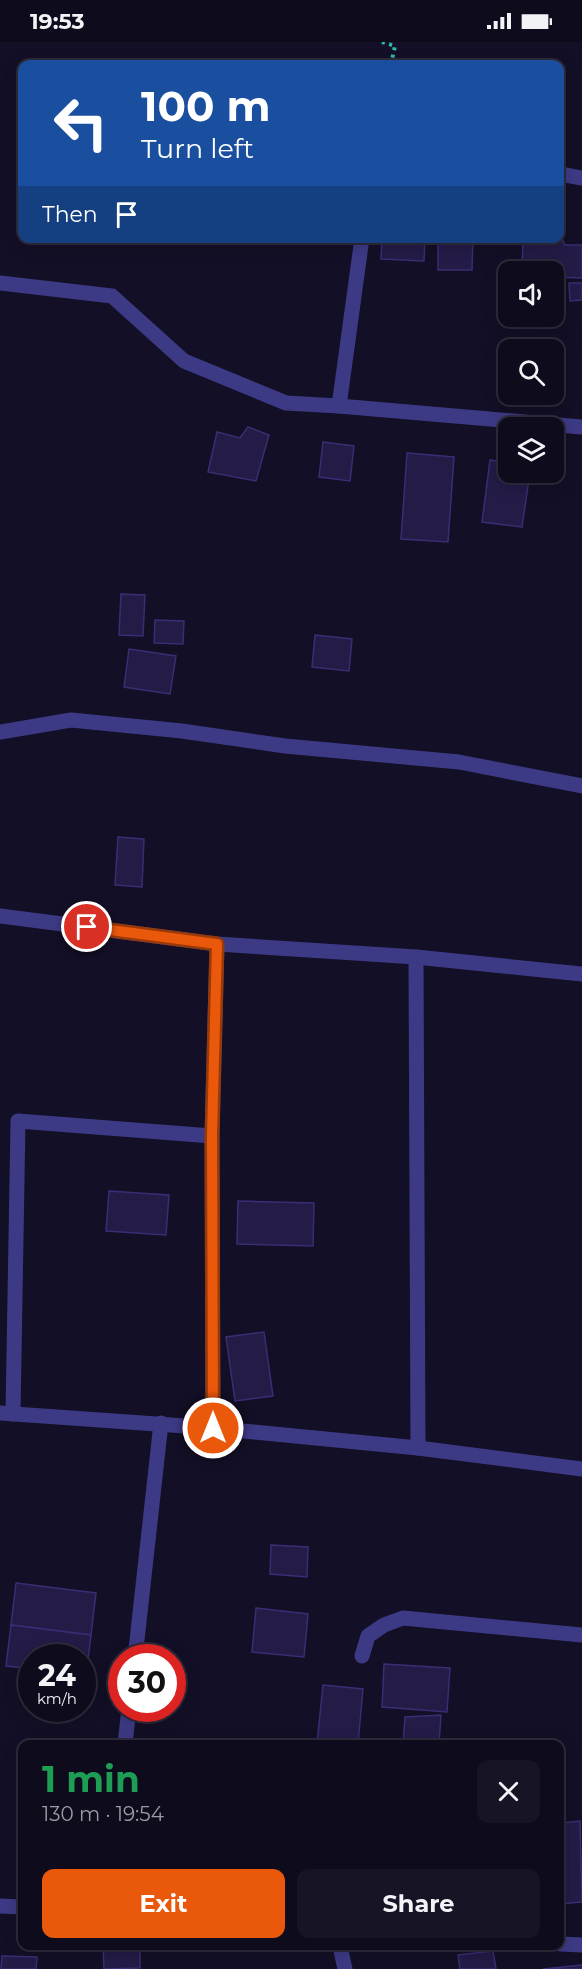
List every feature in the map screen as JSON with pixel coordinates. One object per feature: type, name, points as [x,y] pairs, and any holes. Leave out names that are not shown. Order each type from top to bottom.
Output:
[{"type":"street","points":[[564,175],[582,178]]},
{"type":"street","points":[[339,406],[361,243]]},
{"type":"street","points":[[0,283],[112,296],[184,361],[286,403],[582,427]]},
{"type":"street","points":[[0,732],[71,720],[182,731],[285,746],[459,762],[582,786]]},
{"type":"street","points":[[0,916],[217,944],[416,957],[582,974]]},
{"type":"street","points":[[213,1428],[212,1136],[217,944]]},
{"type":"street","points":[[416,957],[418,1448]]},
{"type":"street","points":[[212,1136],[18,1121],[6,1413],[161,1423],[418,1448],[582,1468]]},
{"type":"street","points":[[137,1644],[161,1423]]},
{"type":"street","points":[[362,1656],[368,1636],[384,1625],[403,1618],[582,1635]]},
{"type":"street","points":[[125,1740],[127,1722]]},
{"type":"street","points":[[0,1906],[18,1907]]},
{"type":"street","points":[[564,1944],[582,1945]]},
{"type":"street","points":[[341,1950],[345,1969]]},
{"type":"path","points":[[382,42],[395,46],[392,60]]},
{"type":"building","points":[[382,243],[425,243],[424,261],[381,259]]},
{"type":"building","points":[[438,243],[473,243],[472,270],[438,270]]},
{"type":"building","points":[[523,243],[582,245],[582,278],[564,277],[564,261],[522,261]]},
{"type":"building","points":[[569,283],[582,283],[582,300],[570,301]]},
{"type":"building","points":[[248,427],[269,435],[256,481],[208,472],[217,432],[240,438]]},
{"type":"building","points":[[323,442],[354,446],[350,481],[319,477]]},
{"type":"building","points":[[407,453],[454,457],[448,542],[401,539]]},
{"type":"building","points":[[490,460],[498,461],[498,483],[528,483],[522,527],[482,522]]},
{"type":"building","points":[[121,594],[145,595],[143,636],[119,635]]},
{"type":"building","points":[[155,620],[184,621],[183,644],[154,643]]},
{"type":"building","points":[[315,635],[352,639],[349,671],[312,667]]},
{"type":"building","points":[[129,649],[176,656],[170,694],[124,687]]},
{"type":"building","points":[[118,837],[144,839],[142,887],[115,885]]},
{"type":"building","points":[[109,1191],[169,1195],[166,1235],[106,1231]]},
{"type":"building","points":[[238,1201],[314,1203],[313,1246],[237,1244]]},
{"type":"building","points":[[264,1332],[273,1396],[235,1401],[226,1337]]},
{"type":"building","points":[[271,1545],[308,1547],[307,1577],[270,1574]]},
{"type":"building","points":[[16,1583],[96,1593],[91,1635],[11,1625]]},
{"type":"building","points":[[256,1608],[308,1614],[304,1657],[252,1652]]},
{"type":"building","points":[[11,1625],[91,1635],[90,1644],[18,1644],[18,1667],[6,1666]]},
{"type":"building","points":[[384,1664],[450,1668],[447,1712],[382,1707]]},
{"type":"building","points":[[323,1685],[363,1689],[358,1740],[317,1740]]},
{"type":"building","points":[[441,1715],[439,1740],[403,1740],[405,1717]]},
{"type":"building","points":[[580,1821],[582,1902],[564,1904],[564,1823]]},
{"type":"building","points":[[103,1950],[140,1950],[140,1968],[104,1969]]},
{"type":"building","points":[[493,1951],[496,1969],[460,1969],[458,1955]]},
{"type":"building","points":[[2,1956],[37,1957],[36,1969],[1,1969]]},
{"type":"building","points":[[582,1965],[582,1969],[543,1969]]},
{"type":"route","points":[[87,927],[217,944],[212,1136],[213,1428]]}]
